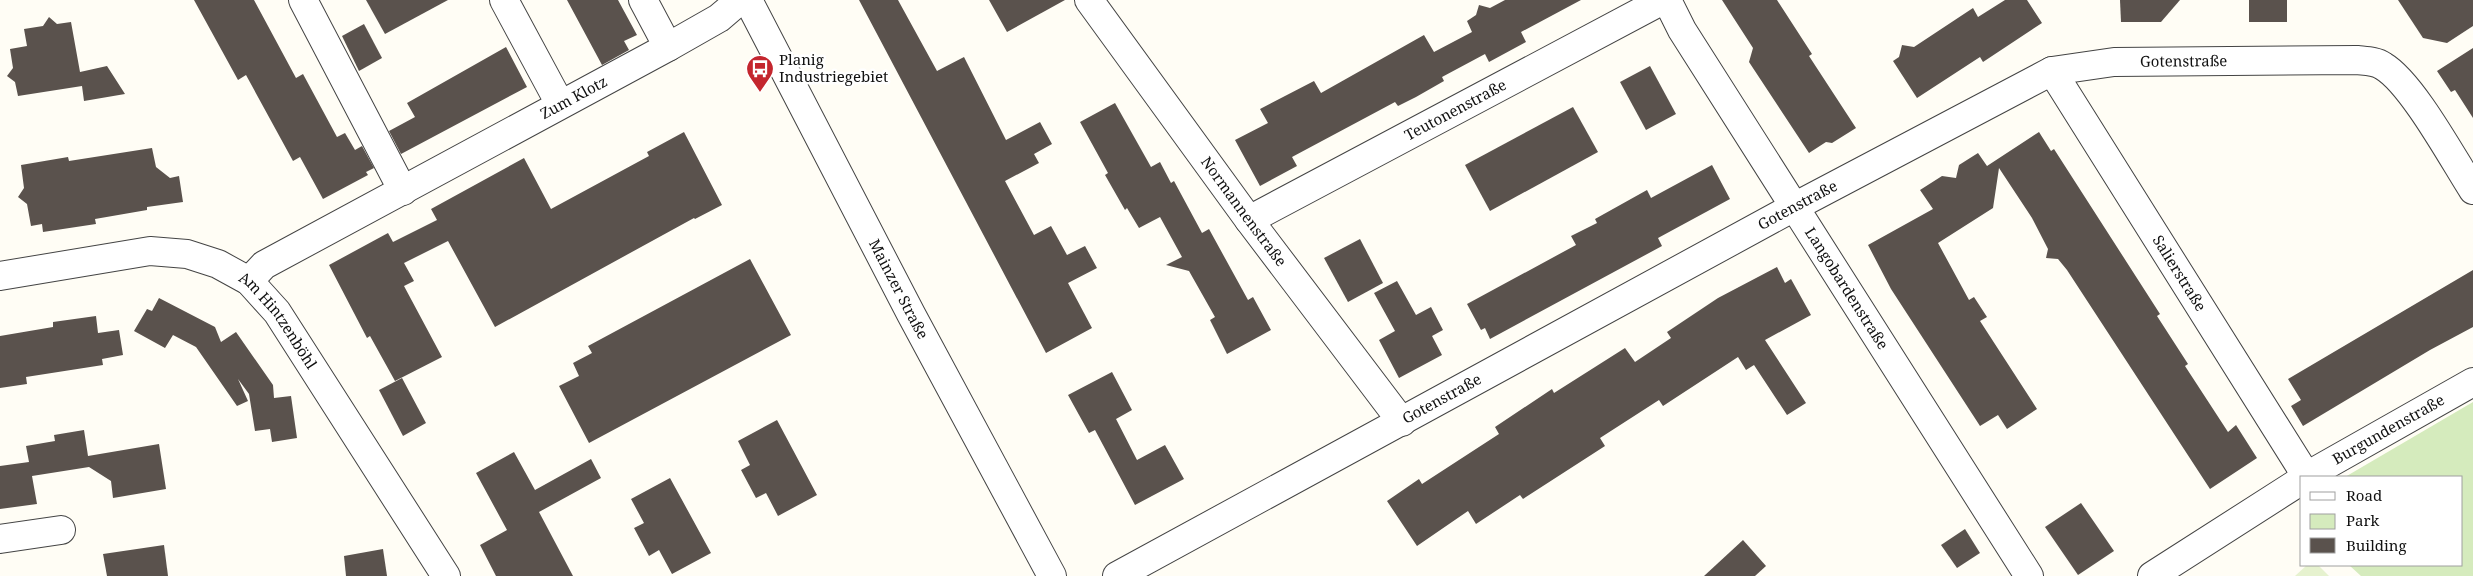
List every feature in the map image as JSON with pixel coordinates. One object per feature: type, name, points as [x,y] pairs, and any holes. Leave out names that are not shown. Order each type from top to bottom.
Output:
[{"type":"street","points":[[303,0],[403,191]]},
{"type":"street","points":[[504,0],[560,104]]},
{"type":"street","points":[[643,0],[668,47]]},
{"type":"street","name":"Zum Klotz","points":[[249,281],[264,265],[668,47],[719,18],[740,0]]},
{"type":"street","name":"Mainzer Straße","points":[[748,0],[906,305],[1052,576]]},
{"type":"street","name":"Normannenstraße","points":[[1089,0],[1249,220],[1402,422]]},
{"type":"street","name":"Teutonenstraße","points":[[1249,220],[1663,0]]},
{"type":"street","name":"Langobardenstraße","points":[[1667,0],[1682,30],[2029,576]]},
{"type":"street","name":"Gotenstraße","points":[[1117,576],[1794,207],[2052,71],[2114,62],[2357,60],[2382,65],[2400,81],[2417,102],[2473,190]]},
{"type":"street","name":"Salierstraße","points":[[2052,71],[2304,476]]},
{"type":"street","name":"Am Hintzenböhl","points":[[0,276],[150,251],[187,254],[218,264],[249,281],[277,312],[446,576]]},
{"type":"street","name":"Burgundenstraße","points":[[2308,476],[2473,382]]},
{"type":"street","name":"Burgundenstraße","points":[[2152,576],[2300,481]]},
{"type":"street","points":[[0,539],[61,530]]},
{"type":"green space","points":[[2473,402],[2473,576],[2361,576],[2350,566],[2463,566],[2463,476],[2347,476]]},
{"type":"green space","points":[[2306,566],[2319,566],[2329,576],[2295,576]]},
{"type":"building","points":[[194,0],[254,0],[296,78],[303,74],[337,137],[345,133],[355,150],[362,146],[374,168],[366,172],[368,175],[323,199],[300,157],[293,161],[246,75],[238,80]]},
{"type":"building","points":[[366,0],[448,0],[385,34]]},
{"type":"building","points":[[567,0],[618,0],[637,35],[624,41],[629,50],[602,65]]},
{"type":"building","points":[[859,0],[898,0],[937,71],[964,57],[1006,140],[1040,122],[1052,144],[1034,154],[1039,163],[1005,181],[1034,235],[1051,226],[1067,255],[1085,246],[1097,268],[1068,283],[1092,328],[1046,353]]},
{"type":"building","points":[[989,0],[1065,0],[1007,32]]},
{"type":"building","points":[[1505,0],[1581,0],[1521,32],[1526,42],[1489,62],[1485,54],[1442,77],[1444,81],[1416,97],[1398,106],[1395,102],[1292,157],[1297,166],[1260,186],[1235,140],[1268,123],[1260,109],[1314,81],[1321,93],[1424,35],[1434,52],[1472,32],[1467,21],[1476,15],[1479,5],[1490,8]]},
{"type":"building","points":[[1722,0],[1777,0],[1812,54],[1809,56],[1856,128],[1832,143],[1826,142],[1809,153],[1749,62],[1753,48]]},
{"type":"building","points":[[2005,0],[2027,0],[2042,23],[1983,62],[1980,57],[1917,98],[1893,61],[1899,57],[1902,45],[1914,47],[1973,8],[1978,17]]},
{"type":"building","points":[[2120,0],[2180,0],[2161,22],[2121,22]]},
{"type":"building","points":[[2249,0],[2287,0],[2287,22],[2249,22]]},
{"type":"building","points":[[2398,0],[2473,0],[2473,26],[2447,43],[2423,38]]},
{"type":"building","points":[[49,17],[57,24],[71,22],[80,72],[107,66],[125,94],[84,101],[82,86],[18,96],[15,82],[7,76],[13,68],[10,49],[27,46],[24,29],[43,26]]},
{"type":"building","points":[[364,24],[382,58],[359,71],[342,36]]},
{"type":"building","points":[[506,47],[527,87],[401,154],[389,131],[415,117],[407,103]]},
{"type":"building","points":[[2473,48],[2473,118],[2455,90],[2451,92],[2437,71]]},
{"type":"building","points":[[1650,66],[1676,114],[1646,130],[1620,82]]},
{"type":"building","points":[[1115,103],[1151,167],[1160,162],[1171,183],[1174,181],[1202,233],[1209,229],[1248,300],[1253,297],[1271,330],[1227,354],[1210,320],[1215,317],[1189,271],[1166,265],[1182,257],[1160,217],[1139,228],[1127,208],[1125,210],[1105,175],[1108,173],[1080,122]]},
{"type":"building","points":[[1573,107],[1598,152],[1490,211],[1465,165]]},
{"type":"building","points":[[684,132],[722,205],[694,218],[495,327],[448,241],[404,263],[414,281],[404,286],[442,357],[395,381],[370,336],[367,338],[329,265],[388,233],[393,242],[437,220],[431,209],[524,158],[551,209],[649,156],[647,152]]},
{"type":"building","points":[[2039,132],[2051,151],[2054,149],[2160,314],[2157,316],[2188,364],[2185,366],[2228,432],[2236,425],[2257,458],[2210,489],[2067,270],[2058,259],[2046,258],[2048,249],[2032,218],[1999,168],[1993,208],[1938,243],[1969,300],[1974,297],[1987,317],[1980,321],[2037,409],[2007,429],[1998,415],[1980,426],[1891,289],[1868,245],[1933,209],[1920,190],[1942,176],[1956,178],[1959,165],[1978,153],[1987,166]]},
{"type":"building","points":[[152,148],[156,167],[170,178],[179,176],[183,202],[147,207],[147,210],[95,219],[96,224],[43,232],[42,224],[31,226],[27,204],[18,197],[24,188],[21,165],[68,157],[69,161]]},
{"type":"building","points":[[1712,165],[1730,199],[1658,238],[1662,246],[1490,339],[1485,328],[1481,330],[1467,304],[1576,245],[1571,236],[1597,223],[1595,219],[1647,190],[1651,198]]},
{"type":"building","points":[[1360,239],[1383,283],[1348,302],[1324,258]]},
{"type":"building","points":[[750,259],[791,335],[589,443],[559,386],[579,376],[573,363],[592,353],[588,346]]},
{"type":"building","points":[[1777,267],[1785,283],[1791,279],[1811,315],[1765,340],[1806,403],[1787,415],[1754,365],[1746,370],[1738,357],[1663,406],[1659,400],[1600,438],[1605,446],[1523,499],[1520,495],[1476,524],[1468,511],[1417,546],[1387,501],[1419,479],[1422,484],[1499,434],[1495,427],[1552,389],[1554,393],[1625,348],[1635,362],[1671,338],[1667,332],[1718,298]]},
{"type":"building","points":[[2473,270],[2473,327],[2430,350],[2303,426],[2291,406],[2301,400],[2288,379]]},
{"type":"building","points":[[1397,281],[1416,315],[1431,307],[1443,330],[1432,336],[1442,355],[1399,378],[1379,340],[1395,331],[1374,293]]},
{"type":"building","points":[[159,298],[215,327],[221,342],[236,332],[273,385],[274,398],[291,396],[297,438],[272,442],[270,429],[255,431],[249,394],[238,379],[248,401],[237,406],[196,347],[173,335],[165,348],[134,331],[147,309],[152,311]]},
{"type":"building","points":[[96,316],[98,333],[119,330],[123,355],[102,359],[103,365],[26,377],[27,384],[0,388],[0,336],[53,327],[53,322]]},
{"type":"building","points":[[1112,372],[1132,410],[1116,419],[1137,460],[1165,445],[1184,479],[1135,505],[1095,430],[1089,433],[1068,395]]},
{"type":"building","points":[[402,378],[426,423],[403,436],[379,390]]},
{"type":"building","points":[[777,420],[817,495],[778,516],[766,493],[756,498],[741,470],[750,465],[738,441]]},
{"type":"building","points":[[84,430],[88,456],[159,444],[166,489],[113,498],[111,481],[89,467],[32,476],[37,504],[0,509],[0,466],[29,462],[26,446],[55,441],[54,435]]},
{"type":"building","points":[[514,452],[535,490],[591,459],[601,478],[539,512],[573,576],[496,576],[480,545],[507,530],[476,473]]},
{"type":"building","points":[[670,478],[711,553],[672,574],[659,550],[649,556],[634,528],[644,523],[631,499]]},
{"type":"building","points":[[2081,503],[2114,551],[2078,575],[2045,527]]},
{"type":"building","points":[[1965,529],[1980,553],[1957,568],[1941,545]]},
{"type":"building","points":[[1743,540],[1766,566],[1755,576],[1704,576]]},
{"type":"building","points":[[164,545],[168,576],[107,576],[103,554]]},
{"type":"building","points":[[383,549],[387,576],[346,576],[344,556]]},
{"type":"place","name":"Planig Industriegebiet","points":[[760,93]]}]
